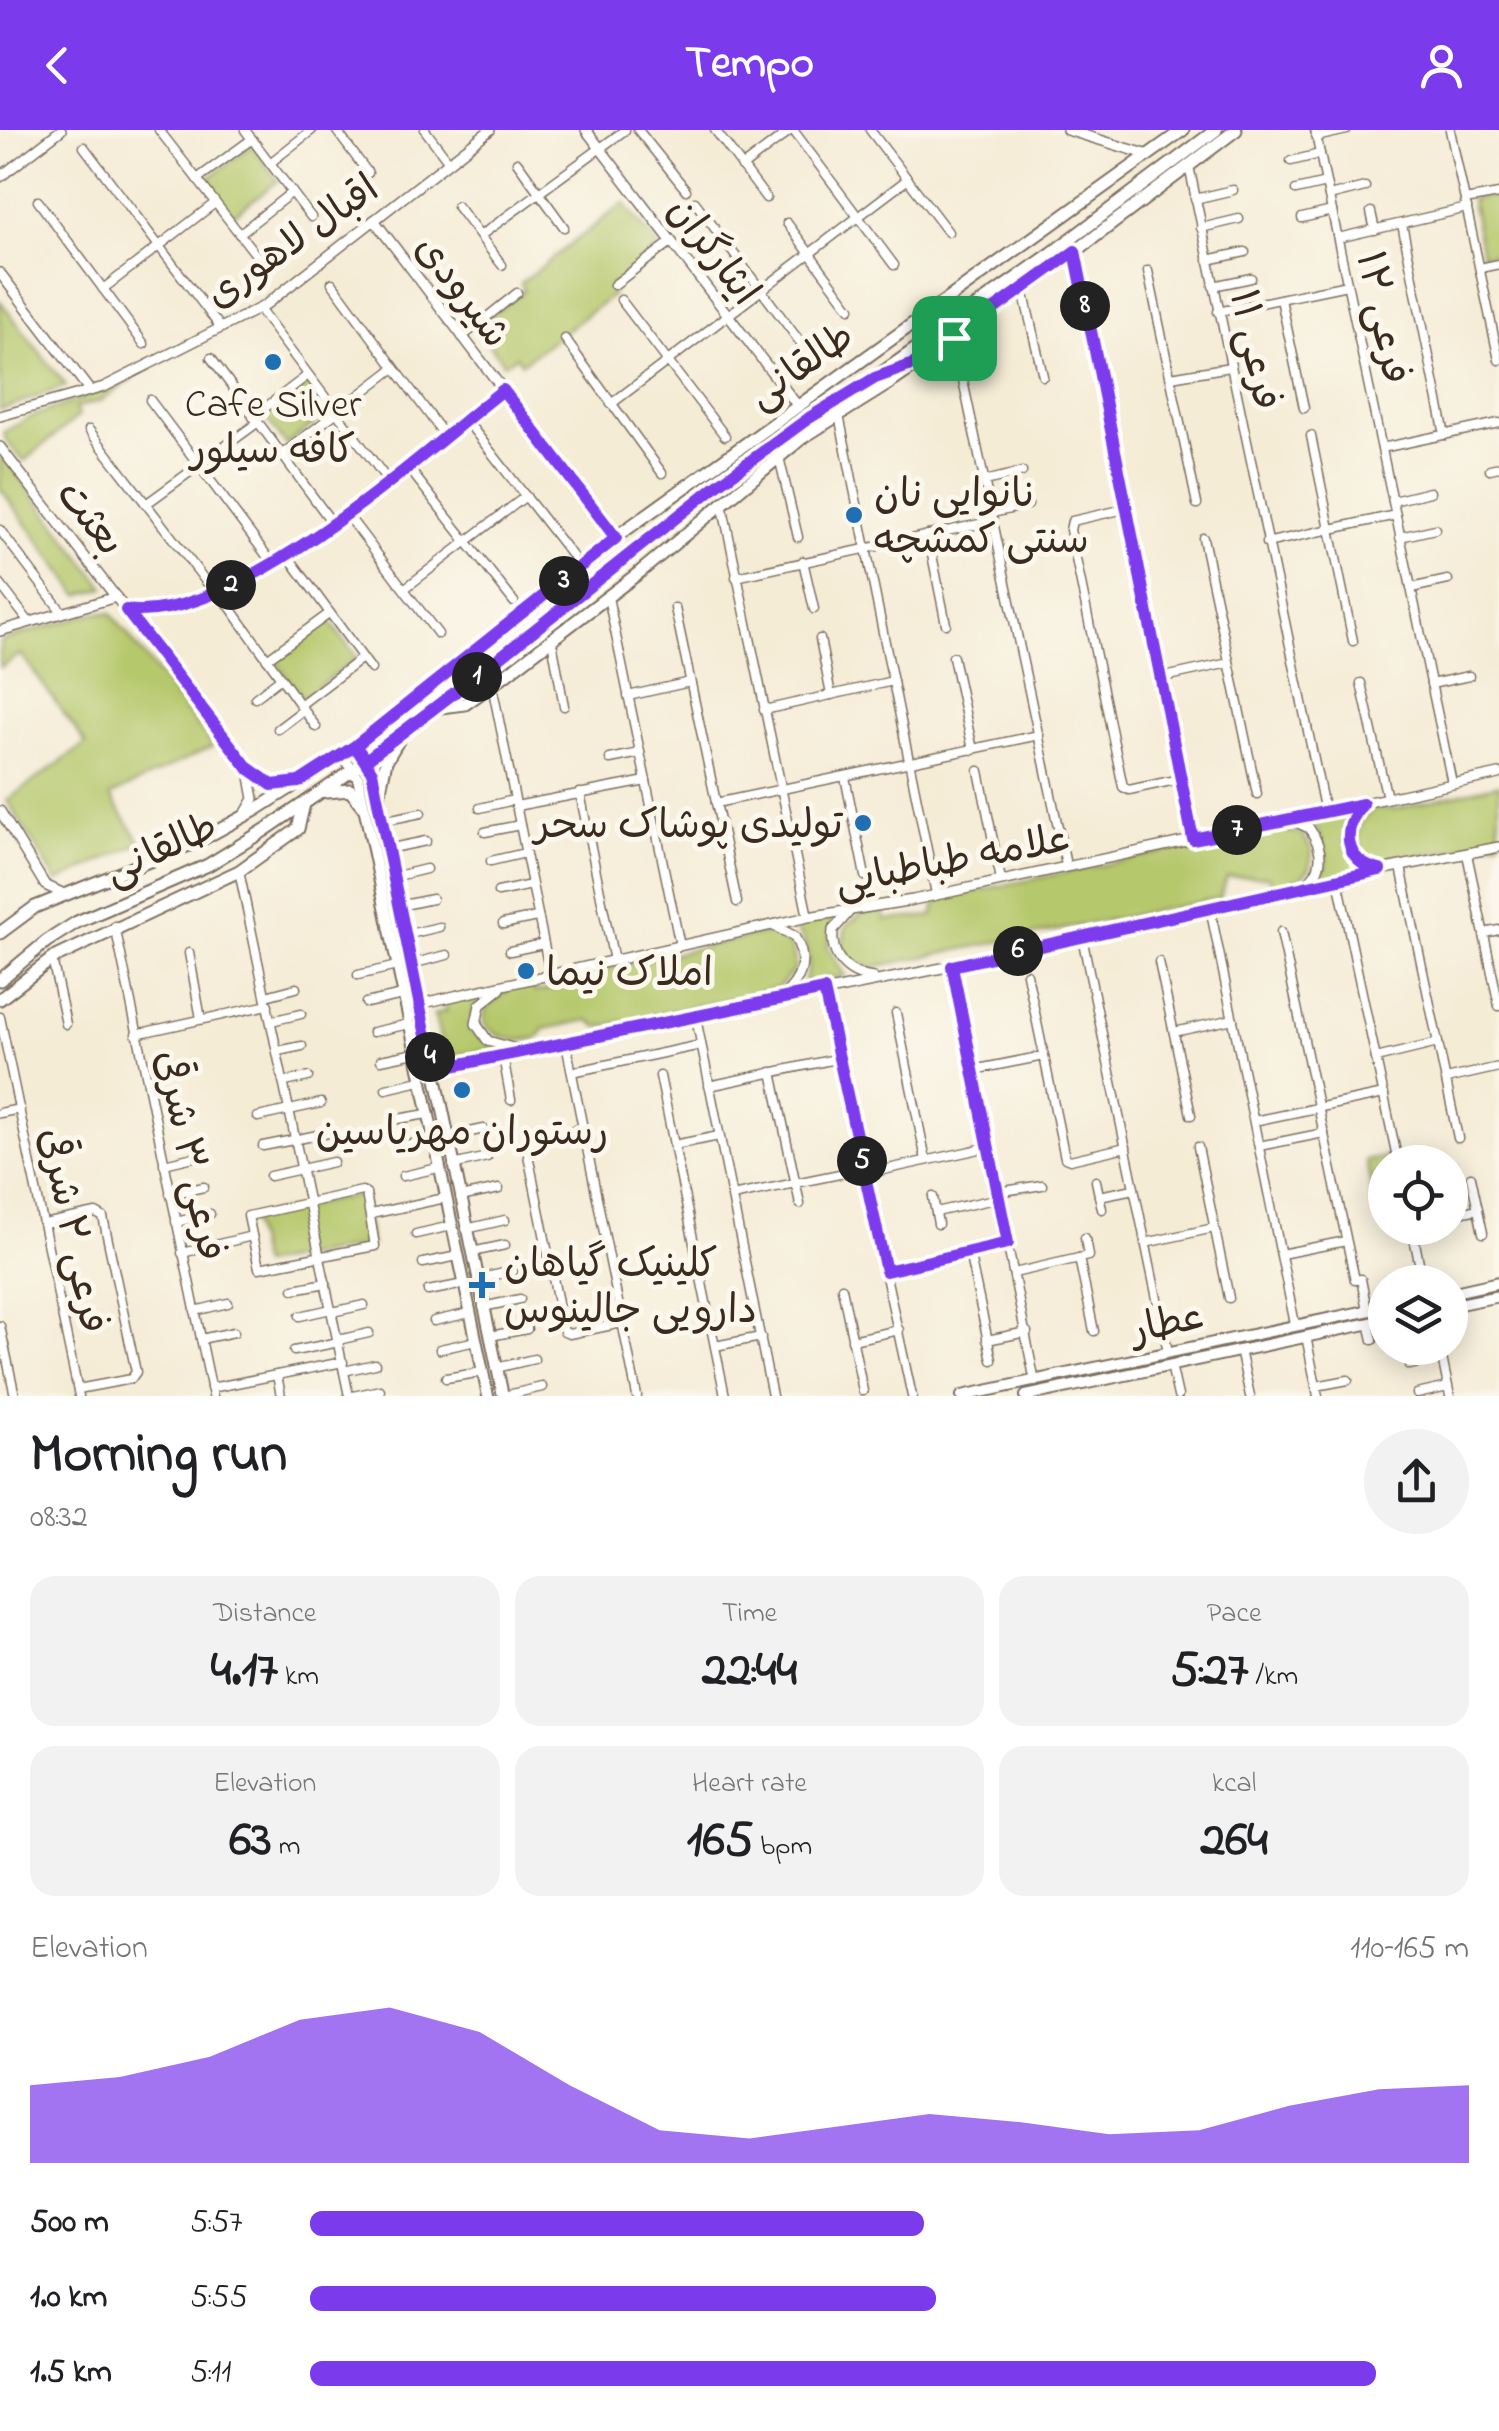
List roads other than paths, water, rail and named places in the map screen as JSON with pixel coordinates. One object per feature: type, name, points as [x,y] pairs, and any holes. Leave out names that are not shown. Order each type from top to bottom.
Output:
[{"type":"main road","name":"طالقانی","points":[[0,933],[35,907],[186,848],[342,755],[616,538],[1182,130]]},
{"type":"main road","name":"طالقانی","points":[[0,980],[77,922],[208,865],[352,770],[716,486],[1052,253],[1216,130]]},
{"type":"main road","points":[[436,708],[465,704],[492,685],[608,597],[779,456],[1023,290],[1236,130]]},
{"type":"main road","points":[[875,378],[919,362]]},
{"type":"main road","points":[[378,800],[386,760],[403,732]]},
{"type":"main road","points":[[355,746],[366,760],[378,800],[502,1396]]},
{"type":"main road","points":[[342,755],[358,778],[488,1396]]},
{"type":"main road","points":[[0,999],[52,959],[115,926],[239,871],[298,829],[309,800],[335,789],[350,790],[364,808]]},
{"type":"main road","points":[[373,848],[379,841],[387,848]]},
{"type":"main road","points":[[440,1173],[454,1171]]},
{"type":"main road","points":[[1468,1289],[1499,1282]]},
{"type":"main road","points":[[1468,1302],[1499,1296]]},
{"type":"main road","name":"عطار","points":[[1026,1396],[1047,1394],[1295,1324],[1367,1310]]},
{"type":"main road","name":"عطار","points":[[962,1396],[1170,1358],[1240,1350],[1368,1323]]},
{"type":"street","points":[[0,177],[61,130]]},
{"type":"street","points":[[159,130],[256,255]]},
{"type":"street","points":[[244,130],[312,216]]},
{"type":"street","points":[[270,163],[312,130]]},
{"type":"street","points":[[336,130],[368,173]]},
{"type":"street","points":[[425,130],[449,162]]},
{"type":"street","name":"اقبال لاهوری","points":[[5,415],[104,387],[259,309],[490,130]]},
{"type":"street","name":"ایثارگران","points":[[586,130],[797,405]]},
{"type":"street","points":[[480,236],[624,130]]},
{"type":"street","points":[[638,130],[686,190]]},
{"type":"street","points":[[715,130],[766,198]]},
{"type":"street","points":[[742,167],[792,130],[894,265]]},
{"type":"street","points":[[870,130],[948,232]]},
{"type":"street","points":[[1068,130],[1149,155]]},
{"type":"street","points":[[1315,133],[1347,130]]},
{"type":"street","points":[[1450,130],[1499,360]]},
{"type":"street","name":"فرعی ۱۲","points":[[1315,133],[1452,784]]},
{"type":"street","points":[[197,179],[252,139]]},
{"type":"street","points":[[84,146],[222,328]]},
{"type":"street","points":[[1291,160],[1320,154]]},
{"type":"street","points":[[517,162],[564,227]]},
{"type":"street","name":"فرعی ۱۱","points":[[1188,166],[1266,544]]},
{"type":"street","points":[[611,404],[908,179]]},
{"type":"street","points":[[1296,190],[1326,183]]},
{"type":"street","points":[[1328,196],[1365,187]]},
{"type":"street","points":[[1195,198],[1232,190]]},
{"type":"street","points":[[239,234],[292,192]]},
{"type":"street","points":[[1338,238],[1402,224],[1499,194]]},
{"type":"street","points":[[38,201],[144,344]]},
{"type":"street","points":[[695,202],[803,346]]},
{"type":"street","points":[[103,289],[215,203]]},
{"type":"street","points":[[458,206],[502,265]]},
{"type":"street","points":[[1302,218],[1332,212]]},
{"type":"street","points":[[1371,212],[1375,230]]},
{"type":"street","points":[[1201,228],[1239,219]]},
{"type":"street","name":"شیرودی","points":[[374,220],[616,538]]},
{"type":"street","points":[[786,224],[850,308]]},
{"type":"street","points":[[1402,224],[1445,435]]},
{"type":"street","points":[[614,285],[671,242]]},
{"type":"street","points":[[1075,251],[1193,839]]},
{"type":"street","points":[[1208,260],[1245,252]]},
{"type":"street","points":[[1480,268],[1499,264]]},
{"type":"street","points":[[1148,270],[1197,504]]},
{"type":"street","points":[[0,273],[90,391]]},
{"type":"street","points":[[1213,286],[1252,278]]},
{"type":"street","points":[[332,284],[445,436]]},
{"type":"street","points":[[1218,312],[1347,285]]},
{"type":"street","points":[[1023,290],[1043,376]]},
{"type":"street","points":[[462,336],[517,293]]},
{"type":"street","points":[[1281,299],[1304,408]]},
{"type":"street","points":[[621,300],[725,436]]},
{"type":"street","points":[[259,309],[388,481]]},
{"type":"street","points":[[954,338],[1066,865]]},
{"type":"street","points":[[565,339],[662,473]]},
{"type":"street","points":[[211,358],[333,524]]},
{"type":"street","points":[[1171,377],[1230,367]]},
{"type":"street","points":[[281,454],[393,368]]},
{"type":"street","points":[[146,504],[200,466],[308,375]]},
{"type":"street","points":[[126,610],[162,610],[216,591],[288,556],[503,390]]},
{"type":"street","points":[[150,400],[274,564]]},
{"type":"street","points":[[0,425],[5,415]]},
{"type":"street","points":[[839,415],[936,894]]},
{"type":"street","points":[[466,420],[573,556]]},
{"type":"street","points":[[1382,448],[1499,423]]},
{"type":"street","points":[[89,430],[216,591],[316,728]]},
{"type":"street","points":[[1311,436],[1353,641]]},
{"type":"street","name":"بعثت","points":[[0,446],[248,768]]},
{"type":"street","points":[[779,456],[798,537]]},
{"type":"street","points":[[407,466],[514,602]]},
{"type":"street","points":[[985,481],[1022,472]]},
{"type":"street","points":[[1393,501],[1430,492]]},
{"type":"street","points":[[404,589],[526,496]]},
{"type":"street","points":[[722,503],[808,917]]},
{"type":"street","points":[[736,577],[928,535],[1028,505]]},
{"type":"street","points":[[1124,509],[1072,521],[1070,530],[1096,658],[1123,787],[1128,790],[1180,779]]},
{"type":"street","points":[[346,513],[438,634]]},
{"type":"street","points":[[1325,812],[1266,544],[1396,516]]},
{"type":"street","points":[[1400,537],[1435,529]]},
{"type":"street","points":[[0,530],[62,612]]},
{"type":"street","points":[[928,535],[946,624]]},
{"type":"street","points":[[1204,538],[1258,794]]},
{"type":"street","points":[[288,556],[371,669]]},
{"type":"street","points":[[803,561],[814,609]]},
{"type":"street","points":[[1411,588],[1448,580]]},
{"type":"street","points":[[0,584],[29,622]]},
{"type":"street","points":[[0,631],[116,597]]},
{"type":"street","points":[[608,597],[680,946]]},
{"type":"street","points":[[675,608],[737,902]]},
{"type":"street","points":[[150,640],[151,620],[162,610]]},
{"type":"street","points":[[267,660],[330,613]]},
{"type":"street","points":[[820,639],[831,695]]},
{"type":"street","points":[[552,641],[564,706]]},
{"type":"street","points":[[953,657],[973,750]]},
{"type":"street","points":[[278,729],[362,658]]},
{"type":"street","points":[[1160,678],[1229,663]]},
{"type":"street","points":[[1431,684],[1469,676]]},
{"type":"street","points":[[255,698],[281,678]]},
{"type":"street","points":[[764,710],[893,681]]},
{"type":"street","points":[[628,696],[690,682]]},
{"type":"street","points":[[1362,683],[1387,798]]},
{"type":"street","points":[[492,685],[550,974]]},
{"type":"street","points":[[716,803],[1039,734]]},
{"type":"street","points":[[610,759],[640,753]]},
{"type":"street","points":[[248,768],[272,785],[299,782]]},
{"type":"street","points":[[244,816],[254,800],[248,768]]},
{"type":"street","points":[[979,771],[1001,880]]},
{"type":"street","name":"علامه طباطبایی","points":[[419,1004],[808,917],[936,894],[1499,774]]},
{"type":"street","points":[[846,777],[865,876]]},
{"type":"street","points":[[480,808],[646,780]]},
{"type":"street","points":[[580,793],[614,961]]},
{"type":"street","points":[[1363,804],[1353,815],[1347,830],[1348,841],[1358,860],[1380,870]]},
{"type":"street","points":[[0,811],[46,885],[64,894]]},
{"type":"street","points":[[382,821],[421,813]]},
{"type":"street","points":[[1287,820],[1309,828],[1320,853],[1321,864],[1315,877],[1302,888]]},
{"type":"street","points":[[484,832],[520,825]]},
{"type":"street","points":[[387,848],[426,842]]},
{"type":"street","points":[[433,1070],[952,966],[1499,847]]},
{"type":"street","points":[[491,861],[525,853]]},
{"type":"street","points":[[1467,854],[1499,1006]]},
{"type":"street","points":[[1401,866],[1458,1138]]},
{"type":"street","points":[[393,877],[426,870]]},
{"type":"street","points":[[239,871],[351,1396],[380,1390]]},
{"type":"street","points":[[1338,880],[1394,1145]]},
{"type":"street","points":[[498,892],[531,885]]},
{"type":"street","points":[[399,906],[432,899]]},
{"type":"street","points":[[1210,908],[1295,1324]]},
{"type":"street","points":[[855,909],[842,917],[833,930],[838,958],[861,976],[884,978]]},
{"type":"street","points":[[503,924],[538,918]]},
{"type":"street","points":[[771,925],[790,932],[802,954],[802,968],[794,986],[778,999]]},
{"type":"street","name":"فرعی ۳ شرقی","points":[[115,926],[212,1392]]},
{"type":"street","points":[[405,935],[439,927]]},
{"type":"street","points":[[1484,933],[1499,930]]},
{"type":"street","points":[[1282,932],[1354,1280],[1361,1279],[1367,1310]]},
{"type":"street","points":[[1082,937],[1178,1396]]},
{"type":"street","points":[[510,951],[543,944]]},
{"type":"street","points":[[189,954],[201,1019]]},
{"type":"street","points":[[411,964],[447,955]]},
{"type":"street","points":[[52,959],[66,1024]]},
{"type":"street","points":[[1159,962],[1191,1115]]},
{"type":"street","points":[[358,976],[397,966]]},
{"type":"street","points":[[952,966],[1036,1382]]},
{"type":"street","points":[[1027,974],[1067,1160],[1126,1148]]},
{"type":"street","points":[[512,983],[480,1005],[476,1024],[488,1041],[524,1051]]},
{"type":"street","points":[[136,1034],[201,1019],[296,988]]},
{"type":"street","points":[[824,990],[912,1396]]},
{"type":"street","points":[[366,1002],[403,995]]},
{"type":"street","points":[[896,1013],[926,1160]]},
{"type":"street","points":[[272,1022],[301,1014]]},
{"type":"street","name":"فرعی ۲ شرقی","points":[[0,1017],[79,1392]]},
{"type":"street","points":[[696,1018],[772,1396]]},
{"type":"street","points":[[1174,1032],[1233,1019]]},
{"type":"street","points":[[373,1032],[409,1024]]},
{"type":"street","points":[[566,1044],[637,1396]]},
{"type":"street","points":[[1376,1058],[1438,1044]]},
{"type":"street","points":[[572,1072],[701,1045]]},
{"type":"street","points":[[278,1051],[302,1046]]},
{"type":"street","points":[[381,1060],[415,1053]]},
{"type":"street","points":[[503,1056],[512,1100]]},
{"type":"street","points":[[974,1070],[1044,1056]]},
{"type":"street","points":[[709,1086],[840,1058]]},
{"type":"street","points":[[1446,1079],[1499,1068]]},
{"type":"street","points":[[772,1072],[800,1204]]},
{"type":"street","points":[[660,1076],[725,1396]]},
{"type":"street","points":[[284,1082],[308,1077]]},
{"type":"street","points":[[386,1089],[420,1081]]},
{"type":"street","points":[[1254,1120],[1384,1094]]},
{"type":"street","points":[[258,1117],[321,1104]]},
{"type":"street","points":[[0,1113],[20,1109]]},
{"type":"street","points":[[392,1120],[427,1114]]},
{"type":"street","points":[[583,1128],[526,1142],[544,1233],[566,1334],[622,1323]]},
{"type":"street","points":[[447,1138],[484,1129]]},
{"type":"street","points":[[263,1146],[328,1133]]},
{"type":"street","points":[[1259,1146],[1324,1133]]},
{"type":"street","points":[[674,1146],[720,1136]]},
{"type":"street","points":[[398,1147],[432,1139]]},
{"type":"street","points":[[732,1196],[989,1147]]},
{"type":"street","points":[[1198,1147],[1230,1298]]},
{"type":"street","points":[[164,1164],[198,1156]]},
{"type":"street","points":[[454,1171],[487,1157]]},
{"type":"street","points":[[270,1176],[333,1162]]},
{"type":"street","points":[[402,1176],[440,1173]]},
{"type":"street","points":[[1471,1177],[1483,1232]]},
{"type":"street","points":[[1096,1180],[1102,1209]]},
{"type":"street","points":[[936,1212],[1042,1184]]},
{"type":"street","points":[[170,1194],[204,1187]]},
{"type":"street","points":[[460,1197],[500,1189]]},
{"type":"street","points":[[1099,1196],[1134,1189]]},
{"type":"street","points":[[364,1191],[371,1214],[375,1246],[259,1268],[248,1221],[252,1214],[364,1191]]},
{"type":"street","points":[[933,1197],[938,1224]]},
{"type":"street","points":[[371,1214],[445,1198]]},
{"type":"street","points":[[1468,1210],[1478,1208]]},
{"type":"street","points":[[44,1224],[96,1214],[102,1217],[132,1352],[135,1376],[79,1392]]},
{"type":"street","points":[[176,1222],[210,1214]]},
{"type":"street","points":[[466,1228],[505,1220]]},
{"type":"street","points":[[416,1234],[451,1226]]},
{"type":"street","points":[[1145,1243],[1214,1228]]},
{"type":"street","points":[[182,1252],[252,1236]]},
{"type":"street","points":[[1014,1272],[1088,1256],[1084,1238]]},
{"type":"street","points":[[1281,1254],[1346,1241]]},
{"type":"street","points":[[886,1271],[1008,1243]]},
{"type":"street","points":[[472,1252],[505,1245]]},
{"type":"street","points":[[969,1252],[992,1360]]},
{"type":"street","points":[[422,1263],[458,1256]]},
{"type":"street","points":[[1079,1258],[1094,1331]]},
{"type":"street","points":[[477,1279],[513,1271]]},
{"type":"street","points":[[294,1289],[326,1282]]},
{"type":"street","points":[[428,1291],[464,1284]]},
{"type":"street","points":[[842,1288],[863,1392]]},
{"type":"street","points":[[484,1307],[520,1298]]},
{"type":"street","points":[[195,1310],[228,1303]]},
{"type":"street","points":[[300,1316],[364,1305]]},
{"type":"street","points":[[434,1320],[470,1313]]},
{"type":"street","points":[[0,1326],[15,1396]]},
{"type":"street","points":[[490,1336],[527,1328]]},
{"type":"street","points":[[852,1340],[899,1330]]},
{"type":"street","points":[[201,1339],[234,1332]]},
{"type":"street","points":[[987,1340],[1026,1332]]},
{"type":"street","points":[[294,1351],[368,1334]]},
{"type":"street","points":[[1306,1336],[1318,1391],[1348,1380]]},
{"type":"street","points":[[715,1346],[760,1338]]},
{"type":"street","points":[[440,1349],[476,1340]]},
{"type":"street","points":[[1240,1350],[1250,1396]]},
{"type":"street","points":[[496,1368],[534,1359]]},
{"type":"street","points":[[212,1392],[277,1375],[375,1364]]},
{"type":"street","points":[[1416,1394],[1449,1391],[1444,1365]]},
{"type":"street","points":[[446,1378],[483,1372]]},
{"type":"street","points":[[277,1375],[281,1396]]},
{"type":"street","points":[[502,1396],[542,1386]]},
{"type":"place","name":"Cafe Silver کافه سیلور","points":[[273,362]]},
{"type":"place","name":"نانوایی نان سنتی کمشچه","points":[[854,515]]},
{"type":"place","name":"تولیدی پوشاک سحر","points":[[863,823]]},
{"type":"place","name":"املاک نیما","points":[[526,971]]},
{"type":"place","name":"رستوران مهریاسین","points":[[462,1090]]},
{"type":"place","name":"کلینیک گیاهان دارویی جالینوس","points":[[482,1285]]}]
